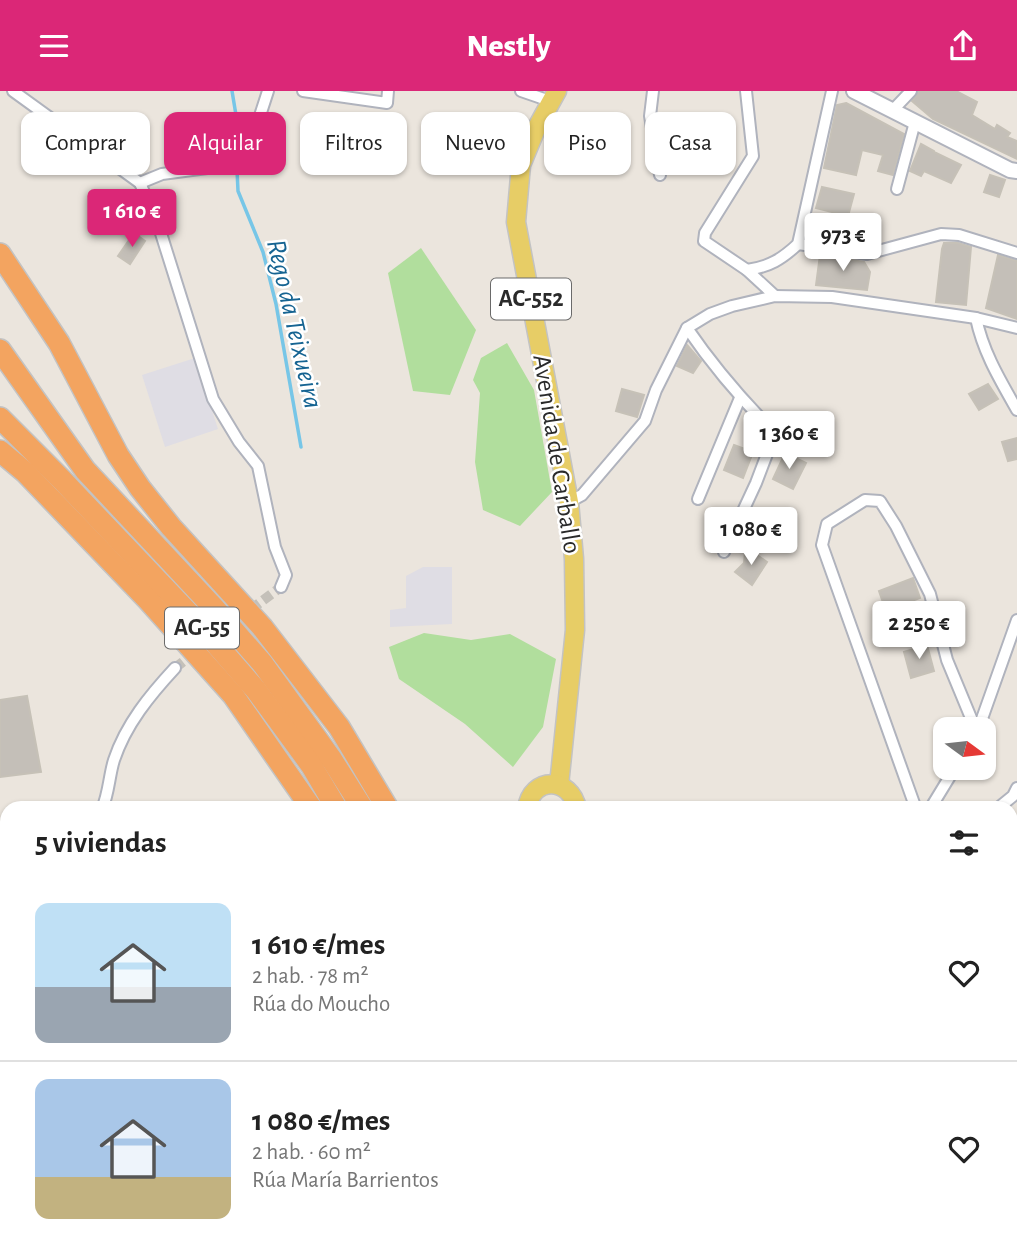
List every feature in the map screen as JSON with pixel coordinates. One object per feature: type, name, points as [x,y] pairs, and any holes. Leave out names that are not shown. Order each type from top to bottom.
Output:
[{"type":"highway","points":[[0,254],[59,343],[118,455],[140,488],[171,527],[271,638],[339,727],[383,801]]},
{"type":"highway","name":"AG-55","points":[[0,350],[85,470],[262,663],[332,760],[358,801]]},
{"type":"highway","name":"AG-55","points":[[0,418],[196,621],[248,680],[311,765],[332,801]]},
{"type":"highway","points":[[0,451],[25,473],[148,600],[233,695],[306,801]]},
{"type":"main road","name":"Avenida de Carballo","points":[[554,96],[521,165],[516,222],[569,502],[574,559],[575,631],[559,785]]},
{"type":"main road","points":[[527,801],[542,786],[559,785],[571,793],[575,801]]},
{"type":"street","points":[[13,91],[140,183],[159,227],[213,399],[257,466],[275,547],[286,575],[281,587]]},
{"type":"street","points":[[140,183],[162,174],[230,165],[256,131],[268,91]]},
{"type":"street","points":[[303,91],[387,103],[388,91]]},
{"type":"street","points":[[521,91],[554,96]]},
{"type":"street","points":[[650,112],[653,91]]},
{"type":"street","points":[[746,91],[753,156],[705,233],[704,241],[747,270],[775,296]]},
{"type":"street","points":[[747,270],[765,268],[783,258],[797,244],[832,91]]},
{"type":"street","points":[[854,91],[1010,170],[1017,171]]},
{"type":"street","points":[[892,111],[911,91]]},
{"type":"street","points":[[897,189],[915,123]]},
{"type":"street","points":[[797,244],[866,254],[941,234],[959,235],[1017,253]]},
{"type":"street","points":[[569,502],[582,495],[645,421],[656,390],[687,328],[710,314],[775,296],[832,297],[976,318],[1017,328]]},
{"type":"street","points":[[976,318],[980,338],[991,364],[1017,410]]},
{"type":"street","points":[[687,328],[740,398],[775,433],[756,483],[724,552]]},
{"type":"street","points":[[698,499],[740,398]]},
{"type":"street","points":[[913,801],[822,544],[827,524],[865,500],[880,501],[896,526],[930,594],[947,660],[971,717]]},
{"type":"street","points":[[982,717],[1017,621]]},
{"type":"street","points":[[104,801],[115,759],[132,721],[151,693],[174,668]]},
{"type":"street","points":[[935,801],[947,781]]},
{"type":"shaded area","points":[[195,358],[218,429],[165,447],[142,375]]},
{"type":"shaded area","points":[[423,567],[452,567],[452,624],[390,627],[390,610],[406,608],[406,576]]},
{"type":"green space","points":[[421,248],[476,330],[450,395],[413,391],[388,273]]},
{"type":"green space","points":[[507,343],[534,390],[552,492],[520,526],[483,510],[475,462],[480,393],[473,380],[481,358]]},
{"type":"green space","points":[[424,633],[471,640],[510,634],[556,659],[543,727],[513,767],[465,724],[399,679],[389,647]]},
{"type":"building","points":[[919,91],[956,91],[977,102],[972,115],[995,129],[997,125],[1010,133],[1007,137],[1017,141],[1017,159],[933,119],[912,101]]},
{"type":"building","points":[[846,103],[904,134],[893,175],[878,171],[883,155],[862,150],[856,175],[824,168],[837,105]]},
{"type":"building","points":[[921,144],[961,165],[951,183],[924,171],[921,176],[910,171]]},
{"type":"building","points":[[990,175],[1005,180],[999,197],[984,192]]},
{"type":"building","points":[[822,187],[854,194],[848,216],[816,208]]},
{"type":"building","points":[[134,233],[145,241],[130,264],[118,256]]},
{"type":"building","points":[[944,243],[971,247],[966,305],[936,302]]},
{"type":"building","points":[[820,255],[864,262],[870,272],[867,290],[816,285]]},
{"type":"building","points":[[998,255],[1017,261],[1017,319],[986,308]]},
{"type":"building","points":[[687,345],[701,361],[693,373],[677,366]]},
{"type":"building","points":[[988,384],[998,399],[979,410],[969,394]]},
{"type":"building","points":[[622,389],[644,395],[637,417],[616,411]]},
{"type":"building","points":[[1017,438],[1017,459],[1008,461],[1002,442]]},
{"type":"building","points":[[734,445],[753,452],[743,478],[724,470]]},
{"type":"building","points":[[785,453],[806,463],[793,489],[773,479]]},
{"type":"building","points":[[750,550],[767,562],[752,585],[735,572],[744,563],[745,552]]},
{"type":"building","points":[[913,578],[920,598],[886,611],[879,591]]},
{"type":"building","points":[[927,645],[934,671],[911,678],[904,652]]},
{"type":"building","points":[[27,696],[41,772],[0,777],[0,700]]},
{"type":"waterway","name":"Rego da Teixueira","points":[[232,91],[236,112]]},
{"type":"waterway","name":"Rego da Teixueira","points":[[237,175],[238,191],[263,252],[276,304],[301,447]]},
{"type":"tunnel","points":[[227,627],[281,587]]},
{"type":"tunnel","points":[[175,668],[198,650]]}]
